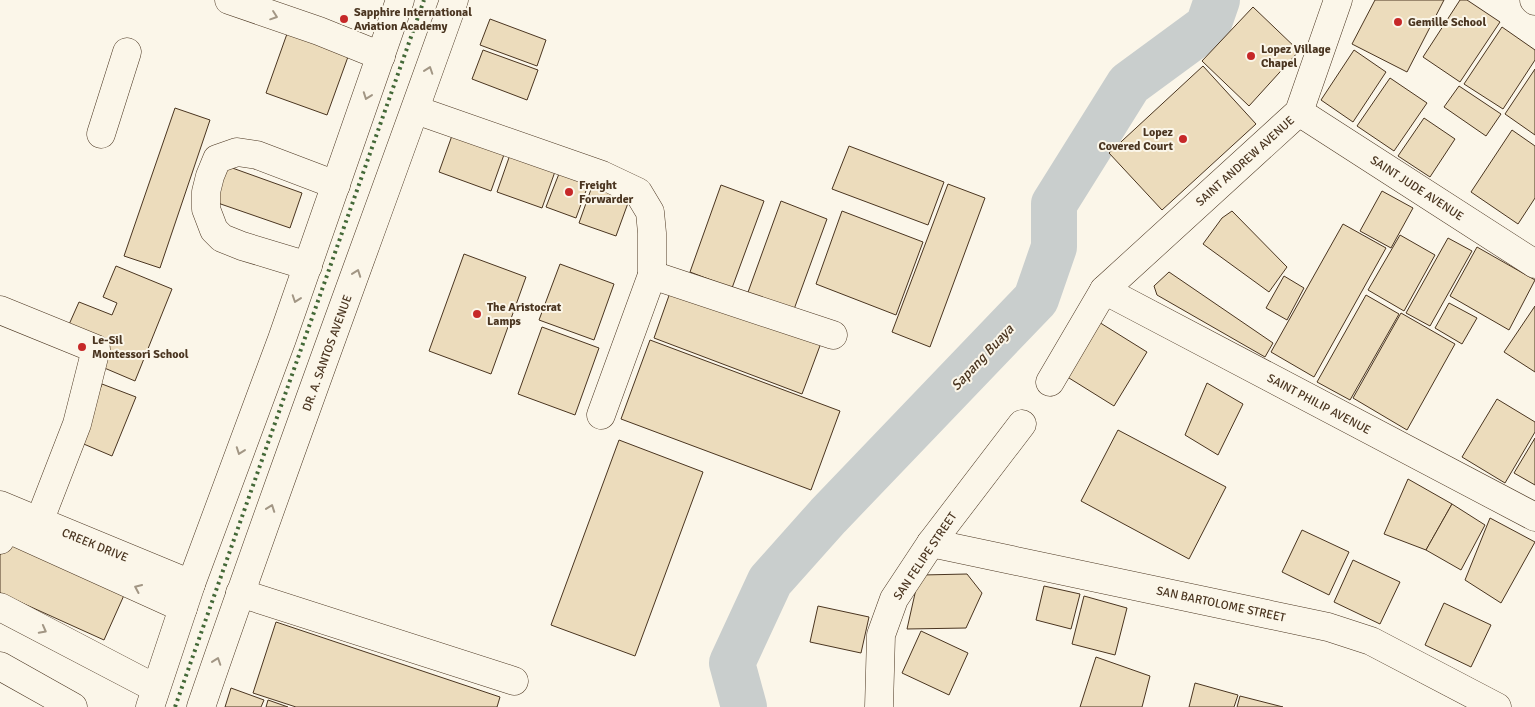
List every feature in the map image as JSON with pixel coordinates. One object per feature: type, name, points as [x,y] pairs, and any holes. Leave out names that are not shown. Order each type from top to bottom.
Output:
[{"type":"street","points":[[229,0],[381,56]]},
{"type":"street","points":[[0,607],[153,698],[187,596],[308,266],[400,0]]},
{"type":"street","name":"DR. A. SANTOS AVENUE","points":[[201,707],[240,593],[416,110],[454,0]]},
{"type":"street","name":"SAINT ANDREW AVENUE","points":[[1050,382],[1104,290],[1299,112],[1338,0]]},
{"type":"street","points":[[100,134],[127,52]]},
{"type":"street","points":[[416,110],[602,175],[638,192],[650,212],[652,276],[600,415]]},
{"type":"street","name":"SAINT JUDE AVENUE","points":[[1299,112],[1535,264]]},
{"type":"street","points":[[308,266],[222,238],[214,230],[206,209],[206,192],[210,176],[217,159],[237,152],[257,155],[336,185]]},
{"type":"street","points":[[652,276],[833,335]]},
{"type":"street","name":"SAINT PHILIP AVENUE","points":[[1104,290],[1535,517]]},
{"type":"street","points":[[0,310],[96,349],[76,424],[39,522]]},
{"type":"street","name":"SAN FELIPE STREET","points":[[879,707],[881,635],[894,599],[931,543],[1022,424]]},
{"type":"street","name":"CREEK DRIVE","points":[[0,505],[39,522],[187,596]]},
{"type":"street","points":[[0,540],[6,528],[187,596]]},
{"type":"street","name":"SAN BARTOLOME STREET","points":[[931,543],[1328,627],[1371,641],[1497,707]]},
{"type":"street","points":[[240,593],[514,681]]},
{"type":"street","points":[[0,666],[74,707]]},
{"type":"building","name":"Gemille School","points":[[1375,0],[1444,0],[1407,72],[1352,44]]},
{"type":"building","points":[[1460,0],[1467,0],[1500,22],[1460,82],[1423,57]]},
{"type":"building","name":"Lopez Village Chapel","points":[[1253,7],[1299,51],[1249,106],[1202,61]]},
{"type":"building","points":[[490,19],[546,40],[537,66],[480,45]]},
{"type":"building","points":[[1502,27],[1535,50],[1535,60],[1503,109],[1464,84]]},
{"type":"building","points":[[288,31],[349,54],[327,115],[266,93]]},
{"type":"building","points":[[483,50],[538,70],[527,100],[472,79]]},
{"type":"building","points":[[1354,50],[1386,72],[1353,122],[1321,100]]},
{"type":"building","name":"Lopez Covered Court","points":[[1203,66],[1256,124],[1162,210],[1109,153]]},
{"type":"building","points":[[1535,69],[1535,135],[1505,114]]},
{"type":"building","points":[[1390,78],[1427,103],[1394,151],[1357,126]]},
{"type":"building","points":[[1459,86],[1501,114],[1486,136],[1444,107]]},
{"type":"building","points":[[175,108],[210,120],[160,268],[124,256]]},
{"type":"building","points":[[1424,118],[1455,139],[1430,177],[1398,156]]},
{"type":"building","points":[[454,130],[506,149],[491,191],[439,172]]},
{"type":"building","points":[[1512,130],[1535,146],[1535,198],[1518,224],[1471,192]]},
{"type":"building","points":[[849,146],[944,182],[928,225],[832,189]]},
{"type":"building","points":[[512,149],[557,166],[542,208],[497,192]]},
{"type":"building","points":[[224,165],[302,193],[290,228],[212,201]]},
{"type":"building","name":"Freight Forwarder","points":[[562,166],[591,177],[576,218],[546,207]]},
{"type":"building","points":[[595,178],[632,192],[616,236],[579,223]]},
{"type":"building","points":[[948,184],[985,198],[930,347],[892,332]]},
{"type":"building","points":[[721,185],[764,201],[732,288],[690,272]]},
{"type":"building","points":[[1382,191],[1413,208],[1391,248],[1360,231]]},
{"type":"building","points":[[781,201],[827,219],[793,312],[747,295]]},
{"type":"building","points":[[842,211],[923,242],[896,315],[816,284]]},
{"type":"building","points":[[1232,211],[1287,267],[1269,292],[1203,244],[1222,218]]},
{"type":"building","points":[[1343,224],[1386,248],[1314,377],[1271,352]]},
{"type":"building","points":[[1400,235],[1435,255],[1404,311],[1368,290]]},
{"type":"building","points":[[1448,238],[1472,251],[1430,326],[1406,313]]},
{"type":"building","points":[[1477,247],[1535,280],[1509,330],[1450,296]]},
{"type":"building","name":"The Aristocrat Lamps","points":[[464,254],[526,277],[491,374],[429,351]]},
{"type":"building","points":[[560,264],[614,284],[594,340],[539,320]]},
{"type":"building","points":[[116,266],[172,289],[135,381],[95,364],[67,329],[79,302],[112,315],[117,303],[103,297]]},
{"type":"building","points":[[1169,272],[1273,343],[1265,357],[1157,295],[1154,286]]},
{"type":"building","points":[[1284,276],[1304,288],[1287,320],[1266,308]]},
{"type":"building","points":[[672,287],[821,343],[802,394],[654,338]]},
{"type":"building","points":[[1366,295],[1399,314],[1350,400],[1317,382]]},
{"type":"building","points":[[1449,303],[1477,318],[1462,344],[1435,328]]},
{"type":"building","points":[[1535,306],[1535,372],[1504,352]]},
{"type":"building","points":[[1401,313],[1455,344],[1407,430],[1353,398]]},
{"type":"building","points":[[1094,319],[1147,352],[1114,406],[1061,373]]},
{"type":"building","points":[[542,327],[599,348],[575,415],[518,394]]},
{"type":"building","points":[[650,340],[840,411],[811,490],[621,419]]},
{"type":"building","points":[[1207,383],[1243,404],[1218,455],[1185,435]]},
{"type":"building","points":[[102,384],[136,397],[112,456],[79,442]]},
{"type":"building","points":[[1497,399],[1535,422],[1535,432],[1505,483],[1462,457]]},
{"type":"building","points":[[1118,430],[1226,487],[1189,559],[1081,501]]},
{"type":"building","points":[[1535,438],[1535,485],[1514,473]]},
{"type":"building","points":[[619,440],[703,472],[635,656],[551,625]]},
{"type":"building","points":[[1408,479],[1452,504],[1426,550],[1384,534]]},
{"type":"building","points":[[1452,504],[1485,525],[1461,570],[1426,550]]},
{"type":"building","points":[[1490,518],[1535,542],[1501,603],[1465,580]]},
{"type":"building","points":[[1302,530],[1349,552],[1329,595],[1282,572]]},
{"type":"building","points":[[7,539],[125,593],[104,640],[0,593],[0,555]]},
{"type":"building","points":[[1353,560],[1400,582],[1380,624],[1334,602]]},
{"type":"building","points":[[967,574],[982,593],[966,628],[907,629],[916,589],[922,575]]},
{"type":"building","points":[[1044,586],[1080,594],[1071,629],[1036,620]]},
{"type":"building","points":[[1084,596],[1127,608],[1115,655],[1072,644]]},
{"type":"building","points":[[1444,603],[1491,625],[1471,667],[1425,645]]},
{"type":"building","points":[[818,606],[869,617],[861,653],[810,642]]},
{"type":"building","points":[[276,622],[500,697],[497,707],[296,707],[253,693]]},
{"type":"building","points":[[921,631],[968,653],[949,695],[902,673]]},
{"type":"building","points":[[1096,657],[1150,676],[1142,707],[1080,707]]},
{"type":"building","points":[[1195,683],[1238,695],[1234,707],[1189,707]]},
{"type":"building","points":[[231,688],[264,700],[261,707],[225,707]]},
{"type":"building","points":[[1240,696],[1283,707],[1237,707]]},
{"type":"building","points":[[268,700],[288,707],[266,707]]},
{"type":"waterway","name":"Sapang Buaya","points":[[744,707],[732,663],[770,581],[828,516],[1036,299],[1054,247],[1054,204],[1129,84],[1208,26],[1217,0]]},
{"type":"hedge","points":[[175,707],[424,0]]},
{"type":"place","name":"Sapphire International Aviation Academy","points":[[344,19]]},
{"type":"place","name":"Gemille School","points":[[1398,22]]},
{"type":"place","name":"Lopez Village Chapel","points":[[1251,56]]},
{"type":"place","name":"Lopez Covered Court","points":[[1183,139]]},
{"type":"place","name":"Freight Forwarder","points":[[569,192]]},
{"type":"place","name":"The Aristocrat Lamps","points":[[477,314]]},
{"type":"place","name":"Le-Sil Montessori School","points":[[82,347]]}]
